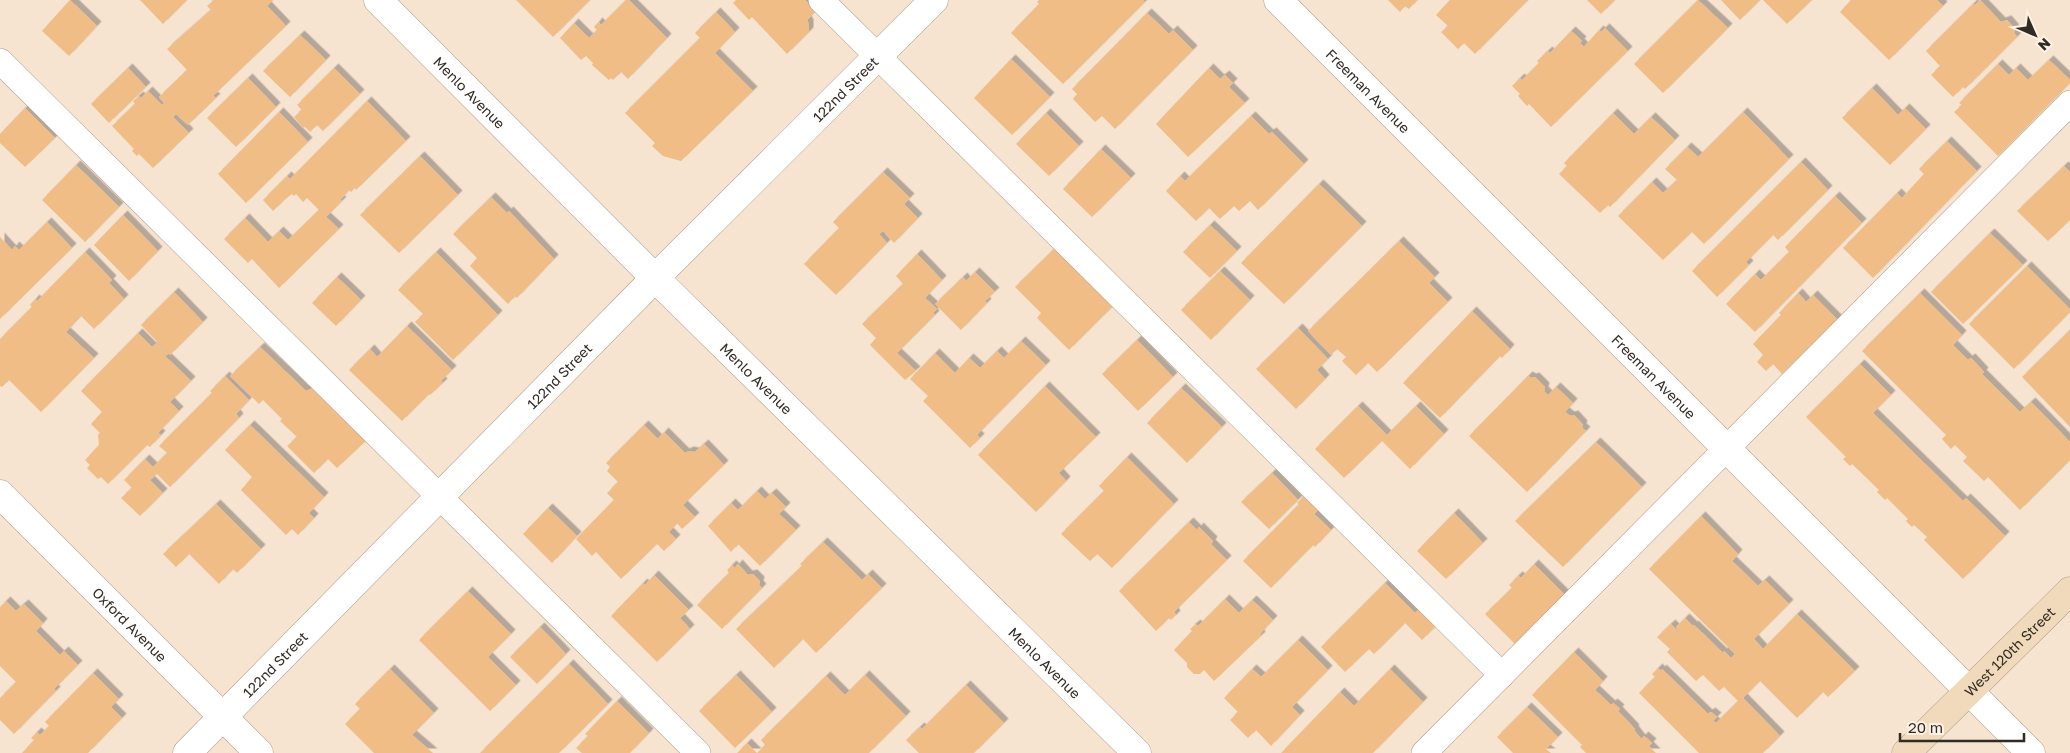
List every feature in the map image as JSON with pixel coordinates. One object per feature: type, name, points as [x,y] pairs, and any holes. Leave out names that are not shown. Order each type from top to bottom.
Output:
[{"type":"main road","name":"West 120th Street","points":[[1906,753],[2070,590]]},
{"type":"street","name":"Menlo Avenue","points":[[378,0],[655,278],[1137,753]]},
{"type":"street","name":"122nd Street","points":[[187,753],[655,278],[934,0]]},
{"type":"street","name":"Freeman Avenue","points":[[1278,0],[2031,753]]},
{"type":"street","name":"Oxford Avenue","points":[[0,494],[260,753]]},
{"type":"lane","points":[[821,0],[1502,675]]},
{"type":"lane","points":[[0,61],[698,753]]},
{"type":"lane","points":[[1424,753],[2070,103]]},
{"type":"building","points":[[70,0],[97,26],[69,56],[42,31]]},
{"type":"building","points":[[140,0],[187,0],[163,24]]},
{"type":"building","points":[[214,0],[273,0],[267,6],[286,26],[213,96],[216,98],[188,125],[176,114],[173,117],[189,133],[153,168],[139,154],[137,156],[132,151],[134,149],[112,126],[135,104],[133,101],[139,96],[141,98],[148,91],[162,105],[164,103],[159,97],[187,70],[167,49],[211,10],[207,6]]},
{"type":"building","points":[[516,0],[590,0],[553,37]]},
{"type":"building","points":[[626,0],[629,0],[667,38],[628,79],[621,72],[613,80],[611,78],[609,80],[592,65],[593,63],[586,56],[581,60],[560,38],[574,23],[589,38],[597,30],[594,27],[598,22],[601,25]]},
{"type":"building","points":[[736,0],[805,0],[816,11],[807,20],[809,32],[787,54],[752,17],[749,20],[733,3]]},
{"type":"building","points":[[1039,0],[1143,0],[1145,2],[1063,84],[1011,33],[1039,4],[1037,2]]},
{"type":"building","points":[[1388,0],[1417,0],[1409,9],[1405,6],[1400,12]]},
{"type":"building","points":[[1450,0],[1527,1],[1475,54],[1464,43],[1458,49],[1441,32],[1448,26],[1436,15]]},
{"type":"building","points":[[1587,0],[1615,0],[1601,14]]},
{"type":"building","points":[[1698,0],[1728,28],[1663,93],[1634,64]]},
{"type":"building","points":[[1721,0],[1760,0],[1740,20]]},
{"type":"building","points":[[1763,0],[1812,0],[1787,24]]},
{"type":"building","points":[[1851,0],[1937,0],[1943,6],[1889,60],[1840,12]]},
{"type":"building","points":[[1980,0],[2001,22],[2007,20],[2014,28],[2017,37],[1965,89],[1963,87],[1953,97],[1931,75],[1940,66],[1926,51],[1973,4],[1975,5]]},
{"type":"building","points":[[716,12],[735,32],[715,53],[753,91],[681,161],[663,156],[652,146],[655,143],[625,113],[700,38],[695,33]]},
{"type":"building","points":[[1147,13],[1169,34],[1173,30],[1193,50],[1115,129],[1102,116],[1095,122],[1073,99],[1077,94],[1072,89]]},
{"type":"building","points":[[1605,28],[1628,51],[1551,127],[1529,104],[1527,106],[1518,96],[1520,94],[1512,86],[1520,78],[1522,80],[1539,63],[1537,61],[1548,51],[1550,53],[1571,31],[1582,41],[1580,43],[1584,47],[1599,30],[1601,32]]},
{"type":"building","points":[[300,35],[326,60],[290,97],[263,71]]},
{"type":"building","points":[[1011,59],[1050,97],[1012,135],[974,98]]},
{"type":"building","points":[[2049,60],[2070,80],[2070,83],[1998,156],[1954,112],[1962,105],[1959,103],[1998,64],[2009,75],[2016,68],[2028,80]]},
{"type":"building","points":[[128,68],[146,87],[109,123],[91,104]]},
{"type":"building","points":[[334,68],[360,94],[323,131],[317,125],[310,132],[305,127],[303,128],[294,117],[302,110],[297,105]]},
{"type":"building","points":[[1209,68],[1220,79],[1225,75],[1233,83],[1229,87],[1245,103],[1188,157],[1156,124]]},
{"type":"building","points":[[248,78],[276,107],[236,147],[207,118]]},
{"type":"building","points":[[1872,88],[1898,115],[1905,108],[1926,129],[1890,165],[1842,118]]},
{"type":"building","points":[[367,101],[406,141],[356,190],[355,188],[351,192],[349,190],[340,200],[342,201],[326,217],[339,229],[279,288],[252,259],[248,263],[224,239],[245,218],[268,242],[279,231],[288,240],[319,210],[307,198],[303,202],[296,194],[294,196],[292,194],[273,211],[263,200],[287,176],[290,179]]},
{"type":"building","points":[[25,108],[55,138],[25,167],[0,143],[0,134]]},
{"type":"building","points":[[279,112],[308,142],[246,203],[218,174]]},
{"type":"building","points":[[1743,112],[1789,159],[1704,244],[1692,232],[1663,260],[1618,216],[1652,182],[1663,193],[1677,180],[1665,169],[1687,147],[1698,157]]},
{"type":"building","points":[[1046,113],[1079,146],[1049,176],[1016,144]]},
{"type":"building","points":[[1613,113],[1634,134],[1651,117],[1675,140],[1610,207],[1608,205],[1600,213],[1559,174],[1567,166],[1564,163]]},
{"type":"building","points":[[1251,116],[1269,134],[1272,132],[1304,164],[1258,210],[1250,201],[1239,211],[1234,206],[1220,219],[1209,208],[1196,221],[1166,191],[1180,176],[1185,181]]},
{"type":"building","points":[[1947,141],[1977,171],[1873,278],[1843,248],[1897,193],[1902,198],[1924,174],[1919,169]]},
{"type":"building","points":[[1101,149],[1131,178],[1092,217],[1063,189]]},
{"type":"building","points":[[420,156],[458,195],[399,253],[360,215]]},
{"type":"building","points":[[1801,162],[1828,190],[1778,240],[1773,235],[1746,262],[1749,265],[1717,297],[1692,271]]},
{"type":"building","points":[[76,165],[119,207],[85,242],[42,200]]},
{"type":"building","points":[[2064,166],[2070,172],[2070,220],[2048,241],[2017,211]]},
{"type":"building","points":[[883,172],[910,198],[904,204],[918,218],[894,243],[883,231],[879,234],[887,243],[836,295],[804,264],[839,228],[833,222]]},
{"type":"building","points":[[1319,184],[1362,226],[1284,304],[1241,263]]},
{"type":"building","points":[[1835,196],[1862,223],[1755,332],[1726,304],[1755,274],[1761,280],[1789,252],[1785,247]]},
{"type":"building","points":[[491,197],[507,213],[509,211],[554,259],[517,298],[515,296],[508,304],[470,266],[477,258],[453,234]]},
{"type":"building","points":[[123,215],[158,251],[129,281],[94,245]]},
{"type":"building","points":[[47,222],[72,248],[0,319],[0,237],[12,250],[15,246],[19,250]]},
{"type":"building","points":[[1210,225],[1237,251],[1210,278],[1183,252]]},
{"type":"building","points":[[1990,233],[2023,265],[1963,324],[1931,292]]},
{"type":"building","points":[[1399,241],[1435,277],[1429,283],[1448,302],[1377,372],[1368,363],[1356,375],[1342,361],[1346,357],[1337,349],[1331,355],[1308,331]]},
{"type":"building","points":[[1056,247],[1111,302],[1109,304],[1112,307],[1069,350],[1037,318],[1041,313],[1015,287]]},
{"type":"building","points":[[85,252],[112,280],[109,283],[124,299],[94,329],[81,316],[66,332],[94,358],[41,412],[9,380],[2,387],[0,386],[0,339],[32,307],[30,305],[35,299],[37,301]]},
{"type":"building","points":[[436,252],[498,315],[453,360],[415,322],[423,314],[398,290]]},
{"type":"building","points":[[917,254],[942,280],[925,298],[937,309],[933,313],[935,315],[897,353],[916,371],[905,380],[870,345],[876,338],[862,324],[903,284],[896,276]]},
{"type":"building","points":[[2027,266],[2070,309],[2070,312],[2014,369],[1969,324]]},
{"type":"building","points":[[1220,271],[1250,300],[1211,340],[1181,310]]},
{"type":"building","points":[[975,272],[995,292],[961,330],[935,304],[963,277],[966,281]]},
{"type":"building","points":[[337,277],[361,300],[336,326],[312,303]]},
{"type":"building","points":[[174,292],[203,322],[170,355],[141,325]]},
{"type":"building","points":[[1798,293],[1806,302],[1813,295],[1840,322],[1815,346],[1812,344],[1782,374],[1773,364],[1766,371],[1757,362],[1763,355],[1753,344],[1781,315],[1779,313]]},
{"type":"building","points":[[1920,293],[1962,335],[1953,345],[1968,360],[1971,358],[1984,372],[1982,374],[2020,412],[2031,402],[2070,442],[2070,460],[2020,510],[1988,477],[1984,481],[1963,461],[1967,457],[1955,445],[1951,449],[1942,439],[1946,435],[1862,351]]},
{"type":"building","points":[[1472,311],[1510,349],[1502,358],[1500,356],[1440,418],[1403,383]]},
{"type":"building","points":[[407,326],[452,370],[441,381],[443,383],[402,421],[349,370],[370,349],[377,357]]},
{"type":"building","points":[[1298,328],[1328,359],[1317,370],[1325,379],[1296,409],[1256,369]]},
{"type":"building","points":[[2070,330],[2070,427],[2022,377]]},
{"type":"building","points":[[138,333],[152,347],[157,343],[168,354],[165,356],[191,381],[170,402],[179,411],[158,433],[161,435],[150,447],[147,445],[108,484],[101,477],[98,479],[87,468],[90,465],[85,460],[99,445],[98,435],[100,433],[91,424],[102,412],[81,391]]},
{"type":"building","points":[[1137,340],[1173,377],[1138,411],[1102,374]]},
{"type":"building","points":[[1021,341],[1046,365],[977,435],[980,438],[970,448],[923,401],[928,396],[910,379],[935,353],[955,373],[969,358],[980,368],[997,351],[1004,358]]},
{"type":"building","points":[[260,347],[306,391],[320,385],[371,436],[337,468],[328,459],[314,473],[287,446],[297,437],[280,421],[282,419],[263,400],[259,404],[230,376]]},
{"type":"building","points":[[1860,364],[1891,395],[1873,413],[1963,501],[1966,498],[2005,536],[1963,579],[1924,540],[1927,537],[1914,525],[1912,527],[1906,521],[1908,519],[1887,498],[1885,500],[1877,492],[1879,490],[1852,464],[1850,466],[1843,459],[1846,457],[1806,417]]},
{"type":"building","points":[[225,376],[249,400],[236,414],[239,418],[170,487],[157,474],[150,480],[163,493],[140,516],[121,498],[132,488],[124,480],[145,459],[153,467],[167,453],[159,446],[212,393],[210,391]]},
{"type":"building","points":[[1528,376],[1535,377],[1545,387],[1544,391],[1548,395],[1556,387],[1573,403],[1565,412],[1570,416],[1574,415],[1586,431],[1527,492],[1469,436]]},
{"type":"building","points":[[1045,386],[1096,437],[1059,473],[1066,481],[1036,512],[978,455]]},
{"type":"building","points":[[1181,388],[1222,427],[1187,463],[1147,423]]},
{"type":"building","points":[[1358,406],[1387,435],[1416,406],[1444,434],[1410,469],[1382,441],[1344,478],[1315,449]]},
{"type":"building","points":[[250,425],[324,497],[309,513],[314,518],[298,535],[292,529],[286,535],[241,490],[252,477],[225,450]]},
{"type":"building","points":[[644,425],[658,439],[664,432],[685,453],[689,451],[695,452],[704,444],[724,465],[683,505],[695,517],[682,529],[677,523],[669,532],[676,539],[664,551],[657,544],[621,579],[596,552],[592,556],[576,539],[614,500],[607,493],[618,482],[607,471],[610,467],[606,463]]},
{"type":"building","points":[[1596,442],[1642,487],[1563,567],[1515,521]]},
{"type":"building","points":[[1127,457],[1174,504],[1112,568],[1097,554],[1090,561],[1061,534],[1104,491],[1099,486]]},
{"type":"building","points":[[1272,473],[1298,500],[1269,529],[1241,502]]},
{"type":"building","points":[[757,491],[765,499],[772,493],[786,507],[779,514],[796,530],[760,566],[738,544],[731,552],[708,526],[731,503],[738,510]]},
{"type":"building","points":[[1308,492],[1322,506],[1314,514],[1331,530],[1315,547],[1313,545],[1271,588],[1243,561],[1299,504],[1297,503]]},
{"type":"building","points":[[216,504],[261,549],[237,573],[233,569],[219,584],[189,554],[176,567],[163,554]]},
{"type":"building","points":[[548,508],[577,536],[552,563],[523,534]]},
{"type":"building","points":[[1454,513],[1483,543],[1446,579],[1417,551]]},
{"type":"building","points":[[1701,516],[1738,554],[1732,561],[1758,586],[1765,580],[1789,604],[1754,639],[1763,649],[1797,614],[1855,671],[1828,697],[1823,692],[1797,718],[1760,681],[1743,698],[1780,736],[1763,753],[1699,753],[1639,693],[1655,677],[1652,674],[1658,668],[1661,671],[1662,669],[1708,714],[1711,712],[1717,717],[1713,721],[1716,723],[1738,701],[1724,687],[1719,691],[1703,675],[1696,681],[1667,652],[1670,649],[1657,637],[1671,624],[1683,636],[1676,627],[1685,618],[1723,653],[1724,651],[1731,658],[1735,654],[1649,569]]},
{"type":"building","points":[[1189,522],[1197,530],[1199,527],[1213,541],[1211,544],[1227,560],[1174,612],[1176,615],[1171,620],[1169,618],[1156,631],[1119,591]]},
{"type":"building","points":[[823,542],[862,580],[868,574],[882,588],[816,653],[803,639],[774,668],[736,629],[802,566],[800,564]]},
{"type":"building","points":[[738,564],[748,575],[753,574],[760,581],[759,585],[762,588],[722,629],[697,605],[729,573],[727,570],[732,565],[735,568]]},
{"type":"building","points":[[1534,564],[1565,595],[1515,644],[1485,614],[1512,588],[1509,585],[1518,576],[1521,578]]},
{"type":"building","points":[[654,575],[689,610],[680,618],[690,629],[657,662],[611,616],[643,583],[645,585]]},
{"type":"building","points":[[1385,583],[1415,613],[1421,607],[1438,624],[1422,640],[1405,623],[1374,654],[1369,649],[1345,672],[1321,647]]},
{"type":"building","points":[[468,591],[511,634],[488,657],[516,685],[490,711],[419,640]]},
{"type":"building","points":[[1225,599],[1239,613],[1252,600],[1273,620],[1260,634],[1261,636],[1214,681],[1204,670],[1200,674],[1194,674],[1187,667],[1187,663],[1174,650],[1192,631],[1190,629],[1196,624],[1198,626]]},
{"type":"building","points":[[6,601],[16,611],[24,604],[43,623],[36,631],[60,655],[64,651],[78,665],[54,689],[56,691],[14,734],[0,720],[0,698],[16,682],[0,666],[0,607]]},
{"type":"building","points":[[540,627],[566,654],[537,684],[510,657]]},
{"type":"building","points":[[1298,640],[1328,670],[1292,707],[1300,715],[1271,746],[1256,730],[1248,738],[1230,720],[1238,712],[1224,698],[1252,669],[1261,677]]},
{"type":"building","points":[[1574,652],[1603,681],[1595,690],[1611,705],[1613,703],[1620,709],[1618,711],[1635,729],[1641,739],[1644,736],[1652,743],[1649,746],[1656,753],[1586,753],[1580,747],[1582,745],[1532,695]]},
{"type":"building","points":[[569,664],[608,704],[559,753],[480,753]]},
{"type":"building","points":[[390,669],[434,713],[412,735],[433,753],[374,753],[345,724],[360,709],[355,704]]},
{"type":"building","points":[[1390,669],[1423,702],[1373,753],[1281,753],[1340,692],[1354,706]]},
{"type":"building","points":[[93,673],[119,699],[111,707],[122,718],[88,753],[22,753],[34,740],[31,738],[37,732],[40,735],[49,726],[45,722]]},
{"type":"building","points":[[736,675],[772,712],[735,748],[699,711]]},
{"type":"building","points":[[865,675],[906,716],[869,753],[757,753],[765,745],[761,740],[826,676],[845,695]]},
{"type":"building","points":[[966,685],[1004,723],[974,753],[919,753],[906,740],[920,727],[922,729]]},
{"type":"building","points":[[617,701],[649,733],[630,753],[582,753],[576,748],[588,736],[585,734]]},
{"type":"building","points":[[1527,707],[1558,737],[1546,749],[1551,753],[1513,753],[1497,737]]},
{"type":"building","points":[[747,743],[757,753],[737,753]]}]
